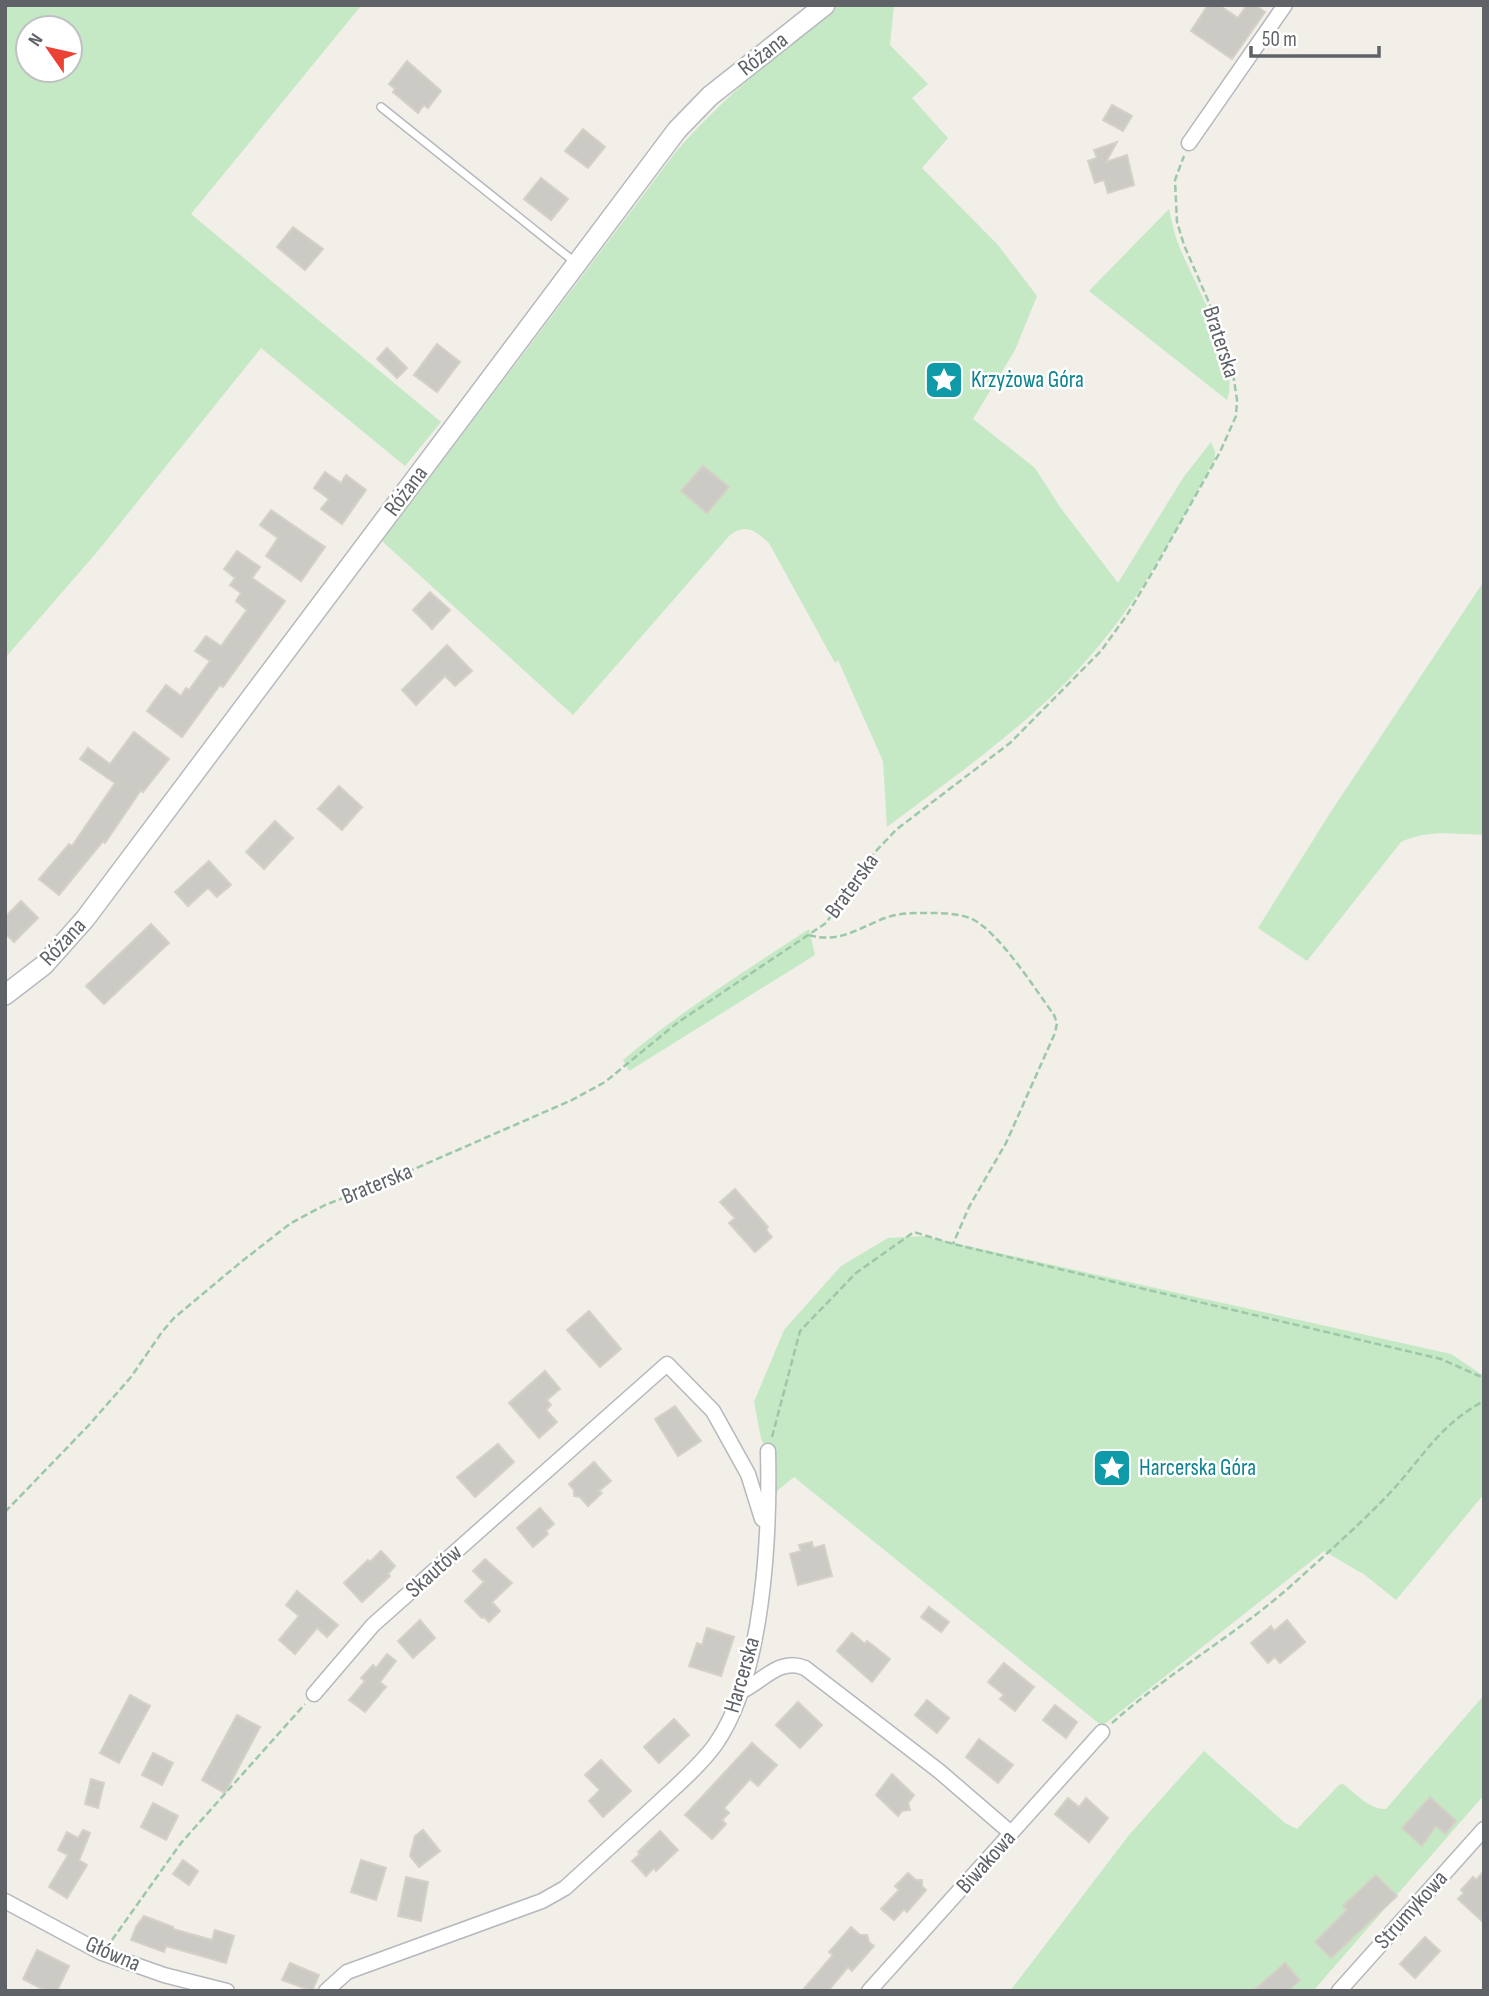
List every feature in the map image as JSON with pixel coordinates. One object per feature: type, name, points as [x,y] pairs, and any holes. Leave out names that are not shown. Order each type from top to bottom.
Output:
[{"type":"street","name":"Różana","points":[[5,995],[44,965],[85,919],[576,264],[691,115],[710,96],[825,5]]},
{"type":"street","points":[[1189,143],[1285,5]]},
{"type":"street","name":"Skautów","points":[[314,1694],[373,1625],[667,1364],[713,1411],[748,1474],[766,1530]]},
{"type":"street","name":"Harcerska","points":[[326,1991],[347,1972],[542,1901],[565,1888],[695,1769],[715,1745],[742,1691],[749,1667],[764,1572],[768,1451]]},
{"type":"street","points":[[742,1691],[783,1665],[799,1665],[805,1668],[939,1771],[1011,1833]]},
{"type":"street","name":"Biwakowa","points":[[869,1991],[1102,1732]]},
{"type":"street","name":"Strumykowa","points":[[1339,1991],[1484,1829]]},
{"type":"street","name":"Główna","points":[[5,1901],[102,1953],[163,1975],[227,1991]]},
{"type":"lane","points":[[381,107],[576,264]]},
{"type":"path","name":"Braterska","points":[[5,1512],[131,1377],[174,1318],[292,1223],[325,1206],[572,1100],[605,1082],[677,1023],[826,923],[875,852],[897,829],[1010,743],[1101,650],[1127,615],[1220,452],[1236,416],[1236,390],[1231,360],[1177,222],[1175,180],[1189,143]]},
{"type":"path","points":[[808,935],[821,939],[839,937],[889,916],[940,913],[964,916],[990,932],[1054,1015],[1057,1023],[1055,1033],[1006,1143],[969,1207],[953,1244]]},
{"type":"path","points":[[768,1451],[800,1331],[856,1273],[914,1232],[953,1244],[1441,1359],[1484,1378]]},
{"type":"path","points":[[1102,1732],[1144,1694],[1228,1637],[1291,1586],[1386,1497],[1455,1419],[1484,1402]]},
{"type":"path","points":[[102,1953],[181,1843],[314,1694]]},
{"type":"green space","points":[[5,5],[364,5],[191,214],[441,422],[405,466],[261,348],[97,552],[5,658]]},
{"type":"green space","points":[[840,5],[894,5],[890,45],[928,84],[912,98],[948,138],[922,168],[998,245],[1037,296],[1015,350],[973,419],[1035,468],[1060,507],[1118,583],[1183,478],[1211,442],[1215,452],[1215,459],[1160,557],[1131,604],[1097,648],[1050,698],[1024,721],[887,827],[883,761],[838,660],[835,663],[769,543],[755,532],[746,529],[730,535],[573,715],[382,541],[675,153],[733,93]]},
{"type":"green space","points":[[1169,209],[1179,246],[1222,345],[1230,384],[1227,400],[1089,291]]},
{"type":"green space","points":[[1484,581],[1484,835],[1431,834],[1401,842],[1307,961],[1258,928],[1332,810]]},
{"type":"green space","points":[[809,929],[815,955],[629,1071],[623,1060],[645,1042]]},
{"type":"green space","points":[[923,1236],[1451,1354],[1484,1376],[1484,1494],[1396,1600],[1365,1575],[1324,1551],[1102,1726],[794,1477],[778,1490],[775,1499],[777,1476],[761,1438],[754,1402],[784,1330],[841,1266],[888,1238]]},
{"type":"green space","points":[[1484,1695],[1484,1795],[1313,1991],[1010,1991],[1129,1835],[1204,1751],[1285,1823],[1297,1829],[1343,1784],[1374,1807],[1386,1809]]},
{"type":"building","points":[[1208,5],[1219,5],[1238,18],[1247,5],[1255,5],[1265,12],[1232,59],[1191,31]]},
{"type":"building","points":[[407,61],[441,91],[428,108],[424,105],[418,113],[393,92],[395,89],[389,84]]},
{"type":"building","points":[[1112,105],[1132,116],[1123,131],[1103,120]]},
{"type":"building","points":[[583,129],[605,147],[588,168],[565,151]]},
{"type":"building","points":[[1117,142],[1106,162],[1127,155],[1134,185],[1108,193],[1104,180],[1095,183],[1088,161],[1097,158],[1094,150]]},
{"type":"building","points":[[541,178],[568,199],[551,220],[524,199]]},
{"type":"building","points":[[293,227],[323,249],[305,270],[277,247]]},
{"type":"building","points":[[437,344],[460,362],[437,392],[414,375]]},
{"type":"building","points":[[387,348],[407,368],[397,378],[377,359]]},
{"type":"building","points":[[703,466],[729,487],[707,513],[681,491]]},
{"type":"building","points":[[325,472],[341,483],[346,475],[366,490],[342,524],[321,509],[329,499],[314,488]]},
{"type":"building","points":[[271,510],[325,547],[301,581],[266,556],[278,538],[260,525]]},
{"type":"building","points":[[237,551],[260,567],[252,578],[285,601],[223,687],[220,685],[182,737],[147,711],[166,685],[181,696],[186,688],[189,690],[210,661],[195,651],[206,636],[221,646],[247,610],[236,601],[241,593],[230,585],[235,578],[224,569]]},
{"type":"building","points":[[430,592],[450,610],[432,629],[413,610]]},
{"type":"building","points":[[447,645],[472,671],[455,686],[445,676],[416,705],[402,690]]},
{"type":"building","points":[[134,732],[169,759],[143,792],[141,790],[105,843],[103,841],[59,895],[39,879],[69,844],[72,846],[115,783],[80,759],[88,748],[110,764]]},
{"type":"building","points":[[339,786],[362,807],[342,830],[318,809]]},
{"type":"building","points":[[275,821],[293,838],[264,869],[246,852]]},
{"type":"building","points":[[209,861],[231,885],[217,897],[208,888],[188,906],[175,892]]},
{"type":"building","points":[[21,901],[38,918],[14,942],[5,933],[5,917]]},
{"type":"building","points":[[151,924],[169,943],[104,1004],[86,986]]},
{"type":"building","points":[[735,1189],[768,1227],[766,1230],[772,1237],[755,1252],[729,1223],[735,1218],[720,1202]]},
{"type":"building","points":[[589,1311],[621,1349],[600,1367],[567,1330]]},
{"type":"building","points":[[545,1371],[560,1389],[547,1400],[551,1405],[546,1410],[557,1422],[539,1438],[509,1403]]},
{"type":"building","points":[[675,1406],[701,1441],[678,1456],[655,1419]]},
{"type":"building","points":[[498,1444],[514,1462],[475,1497],[457,1477]]},
{"type":"building","points":[[594,1462],[611,1481],[588,1506],[580,1497],[574,1496],[574,1490],[569,1484]]},
{"type":"building","points":[[540,1508],[554,1524],[546,1531],[548,1534],[533,1547],[517,1528]]},
{"type":"building","points":[[812,1542],[813,1548],[824,1545],[832,1576],[798,1585],[790,1554],[801,1551],[799,1545]]},
{"type":"building","points":[[381,1551],[395,1566],[388,1574],[390,1576],[362,1602],[344,1583]]},
{"type":"building","points":[[485,1559],[512,1583],[492,1602],[500,1611],[489,1622],[465,1601],[484,1582],[473,1571]]},
{"type":"building","points":[[297,1591],[338,1625],[327,1637],[317,1628],[295,1654],[279,1640],[299,1616],[286,1605]]},
{"type":"building","points":[[929,1607],[949,1622],[941,1632],[921,1617]]},
{"type":"building","points":[[420,1620],[435,1638],[413,1658],[398,1641]]},
{"type":"building","points":[[1287,1620],[1305,1642],[1280,1663],[1275,1657],[1268,1663],[1251,1643],[1271,1626],[1274,1631]]},
{"type":"building","points":[[707,1628],[734,1637],[721,1676],[689,1666],[697,1643],[702,1645]]},
{"type":"building","points":[[852,1633],[890,1659],[872,1682],[837,1651]]},
{"type":"building","points":[[387,1654],[396,1661],[380,1682],[386,1687],[365,1712],[349,1700],[365,1681],[361,1678],[373,1665],[376,1668]]},
{"type":"building","points":[[1004,1663],[1034,1687],[1015,1711],[1000,1699],[1004,1695],[988,1682]]},
{"type":"building","points":[[130,1695],[150,1706],[119,1763],[100,1753]]},
{"type":"building","points":[[927,1700],[949,1718],[937,1733],[915,1715]]},
{"type":"building","points":[[798,1702],[822,1725],[800,1748],[776,1725]]},
{"type":"building","points":[[1055,1705],[1077,1722],[1066,1738],[1043,1720]]},
{"type":"building","points":[[237,1715],[260,1727],[225,1793],[202,1780]]},
{"type":"building","points":[[674,1719],[689,1735],[659,1763],[644,1747]]},
{"type":"building","points":[[979,1739],[1013,1765],[998,1783],[966,1757]]},
{"type":"building","points":[[752,1743],[777,1765],[758,1786],[750,1779],[724,1808],[729,1813],[722,1820],[726,1824],[712,1839],[685,1815]]},
{"type":"building","points":[[153,1753],[173,1763],[162,1785],[142,1775]]},
{"type":"building","points":[[601,1760],[631,1791],[603,1817],[589,1801],[600,1790],[585,1775]]},
{"type":"building","points":[[892,1774],[914,1795],[908,1803],[910,1810],[902,1811],[898,1816],[876,1795]]},
{"type":"building","points":[[91,1779],[104,1783],[98,1808],[85,1804]]},
{"type":"building","points":[[1430,1797],[1456,1821],[1445,1834],[1436,1826],[1422,1846],[1402,1828]]},
{"type":"building","points":[[1068,1798],[1079,1807],[1086,1798],[1108,1818],[1089,1842],[1055,1814]]},
{"type":"building","points":[[153,1803],[178,1816],[166,1840],[141,1827]]},
{"type":"building","points":[[83,1830],[90,1833],[79,1860],[87,1865],[67,1898],[49,1887],[68,1855],[58,1850],[67,1832],[78,1838]]},
{"type":"building","points":[[423,1830],[440,1851],[419,1867],[410,1856],[415,1836]]},
{"type":"building","points":[[660,1831],[678,1850],[656,1871],[654,1868],[646,1876],[632,1861]]},
{"type":"building","points":[[183,1860],[198,1871],[189,1885],[173,1874]]},
{"type":"building","points":[[361,1860],[386,1868],[376,1900],[351,1892]]},
{"type":"building","points":[[1484,1871],[1484,1923],[1458,1899],[1464,1893],[1461,1890],[1473,1877],[1476,1880]]},
{"type":"building","points":[[908,1873],[916,1880],[922,1880],[922,1886],[926,1890],[907,1912],[904,1909],[894,1920],[881,1909],[899,1890],[895,1886]]},
{"type":"building","points":[[1376,1875],[1397,1896],[1331,1958],[1315,1942],[1347,1910],[1343,1906]]},
{"type":"building","points":[[406,1877],[428,1882],[421,1921],[398,1916]]},
{"type":"building","points":[[144,1916],[173,1929],[212,1940],[215,1930],[234,1936],[226,1963],[166,1946],[164,1952],[131,1940]]},
{"type":"building","points":[[851,1927],[860,1935],[867,1935],[874,1946],[852,1971],[848,1967],[828,1991],[802,1991],[833,1955],[829,1952]]},
{"type":"building","points":[[1425,1937],[1440,1951],[1415,1978],[1400,1964]]},
{"type":"building","points":[[37,1950],[69,1966],[57,1991],[46,1991],[23,1979]]},
{"type":"building","points":[[290,1963],[319,1975],[312,1991],[282,1980]]},
{"type":"building","points":[[1285,1963],[1300,1980],[1288,1991],[1253,1991]]},
{"type":"place","name":"Krzyżowa Góra","points":[[944,380]]},
{"type":"place","name":"Harcerska Góra","points":[[1112,1468]]}]
